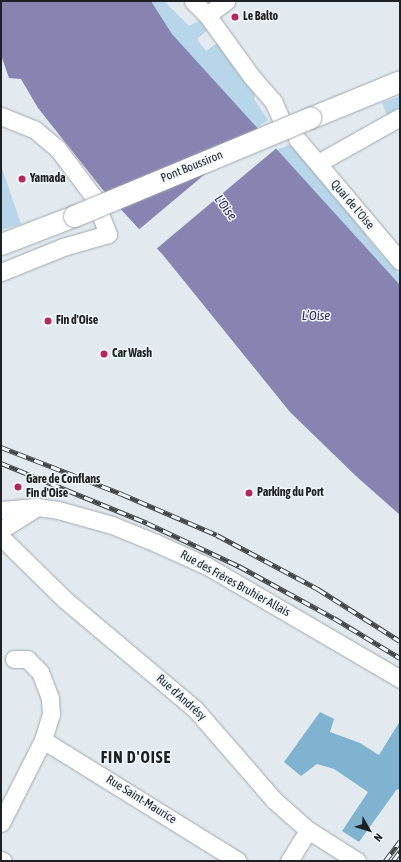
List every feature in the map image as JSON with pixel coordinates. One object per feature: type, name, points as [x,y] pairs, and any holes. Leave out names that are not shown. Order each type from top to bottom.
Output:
[{"type":"main road","name":"Pont Boussiron","points":[[1,244],[74,216],[294,117],[400,81]]},
{"type":"street","points":[[193,1],[207,15],[251,76],[273,101],[294,117]]},
{"type":"street","points":[[207,15],[226,1]]},
{"type":"street","points":[[1,116],[34,130],[57,148],[93,196],[108,234],[63,247],[1,272]]},
{"type":"street","points":[[318,163],[400,117]]},
{"type":"street","name":"Quai de l'Oise","points":[[302,142],[400,261]]},
{"type":"street","name":"Rue des Frères Bruhier Allais","points":[[2,524],[37,507],[58,510],[112,525],[207,566],[400,678]]},
{"type":"street","name":"Rue d'Andrésy","points":[[2,524],[64,599],[195,709],[274,800],[308,830],[357,861]]},
{"type":"street","points":[[1,822],[43,740],[51,714],[50,698],[40,672],[21,659]]},
{"type":"street","name":"Rue Saint-Maurice","points":[[43,740],[238,861]]},
{"type":"street","points":[[289,861],[308,830]]},
{"type":"shaded area","points":[[151,1],[164,1],[189,26],[202,19],[210,28],[197,39],[206,51],[220,41],[255,92],[254,99],[268,120],[257,128],[172,34]]},
{"type":"shaded area","points":[[400,96],[400,111],[388,118],[382,103]]},
{"type":"shaded area","points":[[293,143],[366,229],[366,236],[400,275],[400,285],[277,150]]},
{"type":"shaded area","points":[[1,165],[21,224],[1,230]]},
{"type":"shaded area","points":[[320,712],[334,719],[330,732],[360,743],[379,755],[400,721],[400,790],[397,789],[359,842],[342,831],[368,792],[334,769],[317,764],[301,776],[284,762]]},
{"type":"water","name":"L’Oise","points":[[1,1],[151,1],[172,34],[400,285],[400,515],[357,477],[290,412],[163,255],[103,190],[38,108],[21,79],[9,78],[1,55]]},
{"type":"pier","points":[[260,128],[277,148],[146,257],[130,237]]},
{"type":"railway","points":[[1,447],[122,494],[217,535],[318,589],[400,641]]},
{"type":"railway","points":[[1,463],[147,523],[239,566],[334,618],[400,658]]},
{"type":"railway","points":[[385,861],[400,841]]},
{"type":"railway","points":[[393,861],[400,851]]},
{"type":"place","name":"Le Balto","points":[[235,17]]},
{"type":"place","name":"Yamada","points":[[22,179]]},
{"type":"place","name":"Fin d'Oise","points":[[48,321]]},
{"type":"place","name":"Car Wash","points":[[104,354]]},
{"type":"place","name":"Gare de Conflans Fin d'Oise","points":[[18,487]]},
{"type":"place","name":"Parking du Port","points":[[249,493]]},
{"type":"district","name":"FIN D'OISE","points":[[136,757]]},
{"type":"water label","name":"L'Oise","points":[[225,208]]}]
